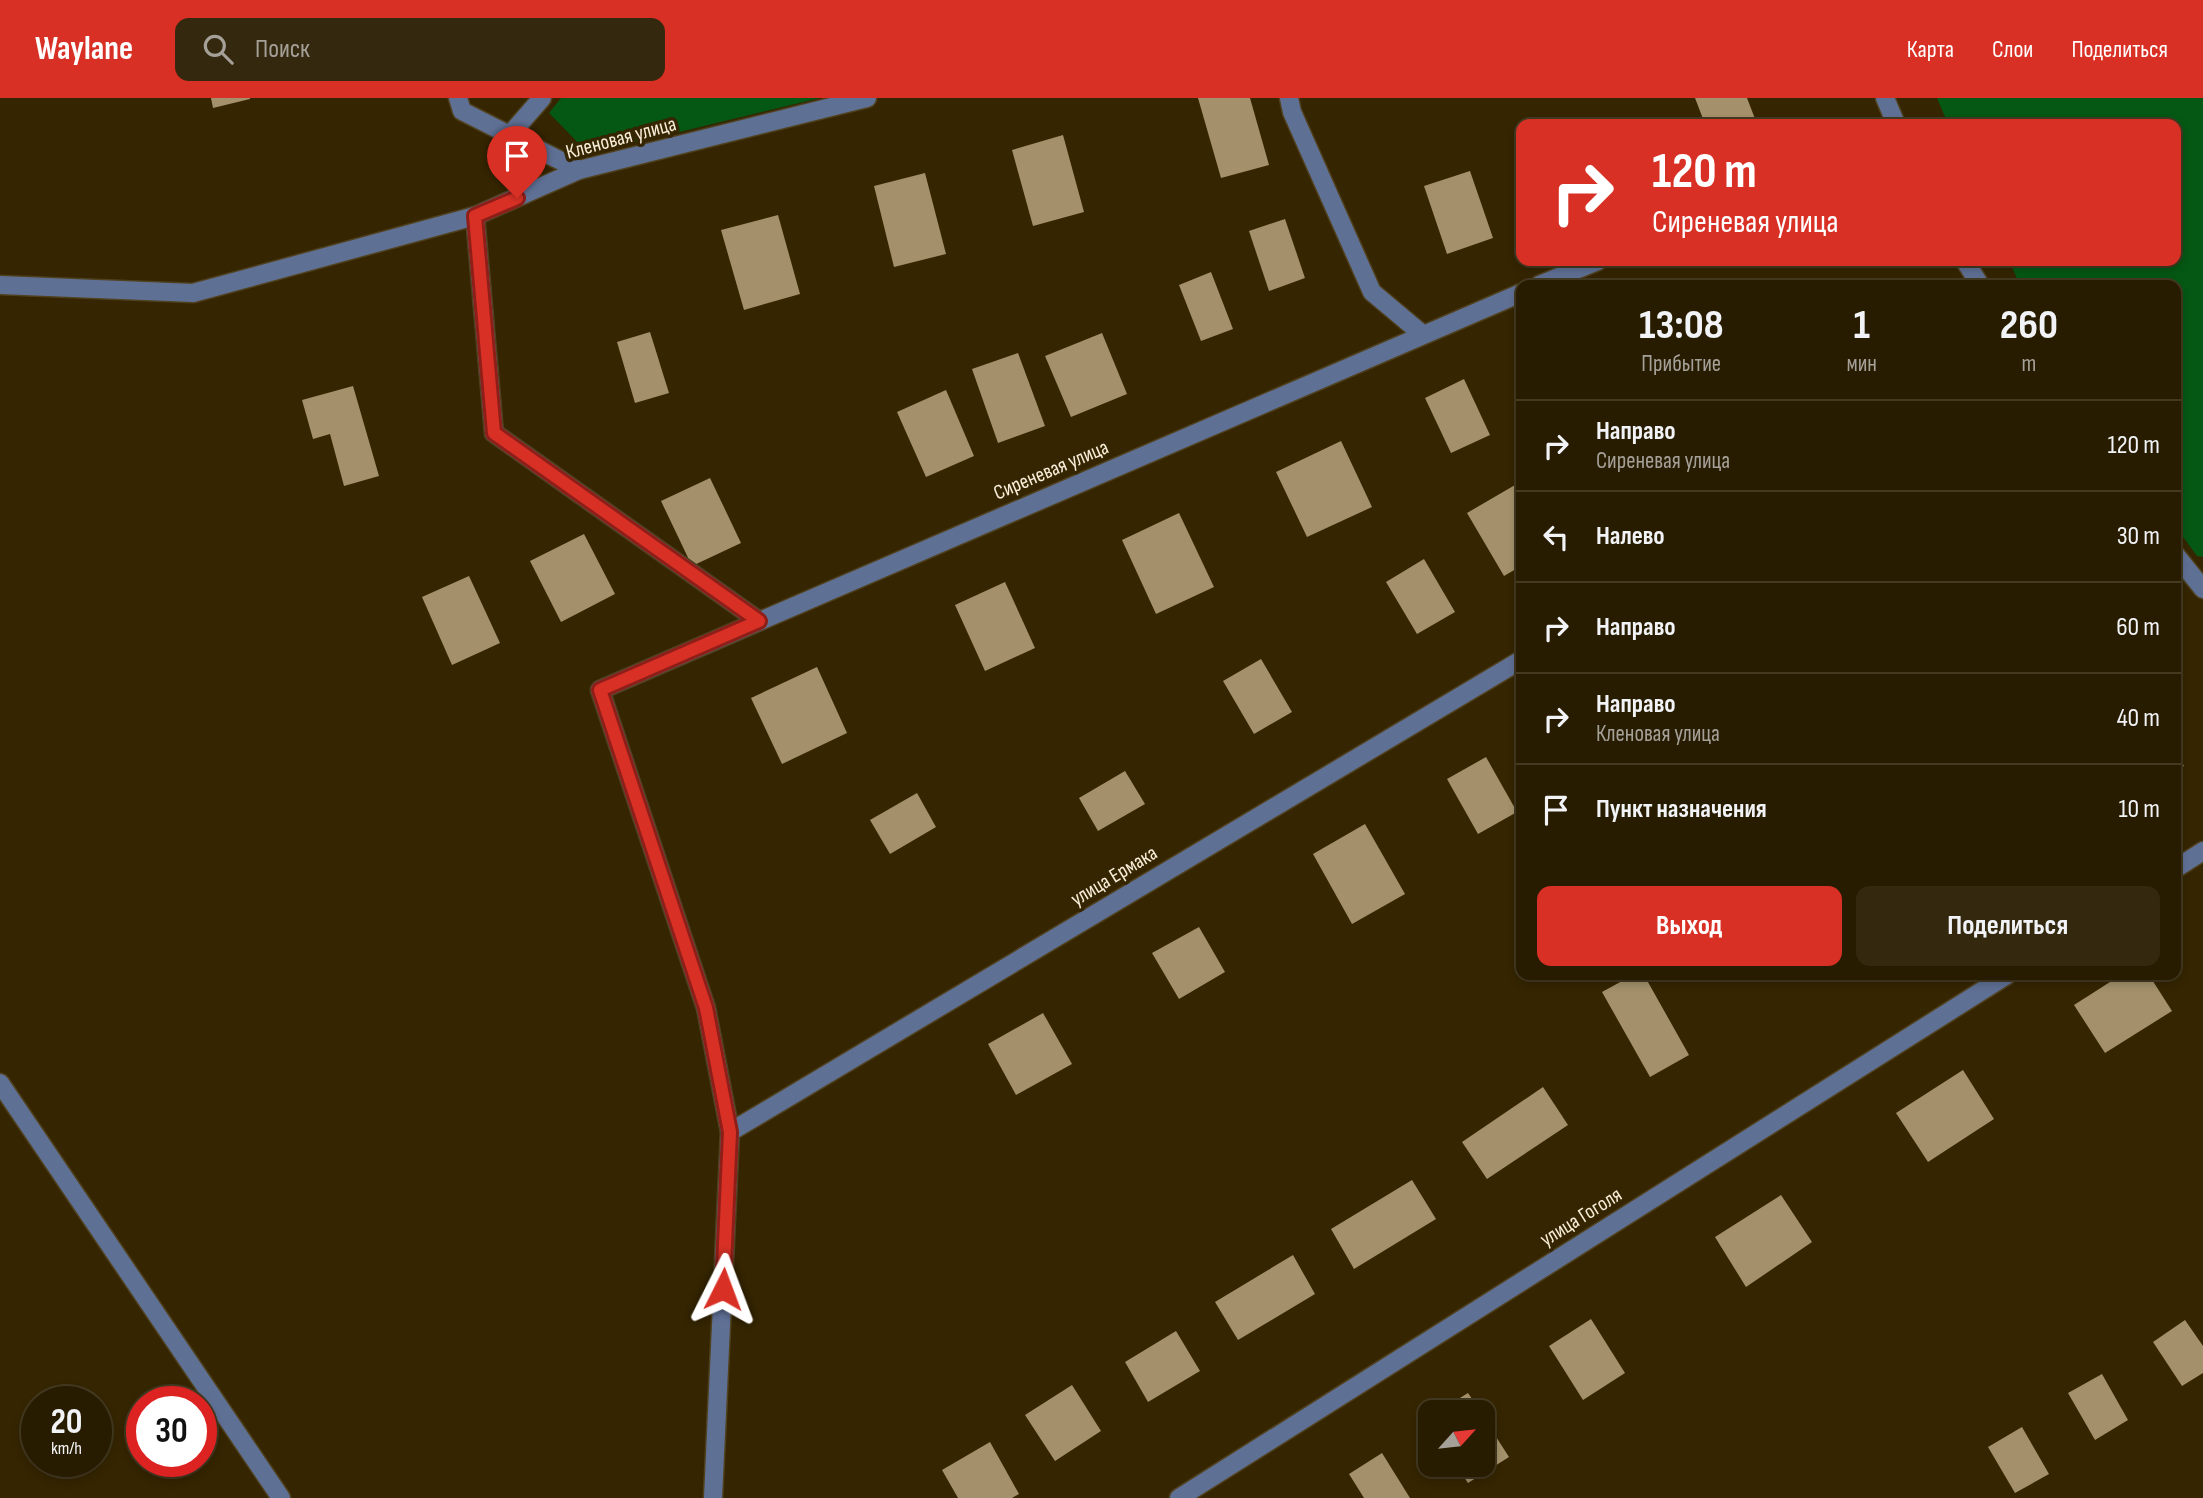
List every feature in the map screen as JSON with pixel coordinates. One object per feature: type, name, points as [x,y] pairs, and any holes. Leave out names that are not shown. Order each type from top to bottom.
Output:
[{"type":"street","points":[[458,98],[462,111],[579,170]]},
{"type":"street","points":[[508,136],[542,98]]},
{"type":"street","name":"Кленовая улица","points":[[0,285],[193,293],[475,216],[579,170],[867,98]]},
{"type":"street","points":[[1289,98],[1292,112],[1371,292],[1422,334]]},
{"type":"street","points":[[1885,98],[1894,119]]},
{"type":"street","points":[[475,216],[494,433],[759,621]]},
{"type":"street","points":[[1551,280],[1586,266]]},
{"type":"street","name":"Сиреневая улица","points":[[730,1132],[706,1008],[600,690],[1516,295]]},
{"type":"street","points":[[2181,562],[2203,589]]},
{"type":"street","name":"улица Ермака","points":[[730,1132],[1516,663]]},
{"type":"street","points":[[2181,865],[2203,851]]},
{"type":"street","name":"улица Гоголя","points":[[1179,1498],[1999,980]]},
{"type":"street","points":[[0,1083],[281,1498]]},
{"type":"street","points":[[713,1498],[730,1132]]},
{"type":"green space","points":[[561,98],[820,98],[589,154],[549,113]]},
{"type":"green space","points":[[1937,98],[2203,98],[2203,557],[2197,556],[2181,534],[2181,280],[2018,280],[2011,266],[2181,266],[2181,119],[1946,119]]},
{"type":"building","points":[[211,98],[250,98],[250,99],[213,108]]},
{"type":"building","points":[[1198,98],[1250,98],[1269,165],[1221,178]]},
{"type":"building","points":[[1695,98],[1747,98],[1755,119],[1703,119]]},
{"type":"building","points":[[1063,135],[1084,212],[1033,226],[1012,150]]},
{"type":"building","points":[[1470,171],[1493,238],[1447,254],[1424,186]]},
{"type":"building","points":[[925,173],[946,254],[894,267],[874,186]]},
{"type":"building","points":[[778,215],[800,294],[744,310],[721,230]]},
{"type":"building","points":[[1285,219],[1305,278],[1269,291],[1249,231]]},
{"type":"building","points":[[1211,272],[1233,329],[1201,341],[1179,285]]},
{"type":"building","points":[[650,332],[669,393],[635,403],[617,342]]},
{"type":"building","points":[[1102,333],[1127,394],[1071,417],[1045,356]]},
{"type":"building","points":[[1018,353],[1045,426],[998,443],[972,369]]},
{"type":"building","points":[[1464,379],[1490,435],[1451,453],[1425,398]]},
{"type":"building","points":[[353,386],[379,476],[344,486],[330,434],[313,439],[302,400]]},
{"type":"building","points":[[946,390],[974,456],[926,477],[897,412]]},
{"type":"building","points":[[1341,441],[1372,507],[1307,537],[1276,472]]},
{"type":"building","points":[[710,478],[741,543],[692,566],[661,501]]},
{"type":"building","points":[[1515,485],[1516,569],[1504,576],[1467,513]]},
{"type":"building","points":[[1179,513],[1214,587],[1156,614],[1122,540]]},
{"type":"building","points":[[584,534],[615,594],[561,622],[530,561]]},
{"type":"building","points":[[1424,559],[1455,612],[1417,634],[1386,582]]},
{"type":"building","points":[[469,576],[500,643],[452,665],[422,597]]},
{"type":"building","points":[[1005,582],[1035,648],[985,671],[955,605]]},
{"type":"building","points":[[1261,659],[1292,712],[1254,734],[1223,681]]},
{"type":"building","points":[[817,667],[847,733],[782,764],[751,698]]},
{"type":"building","points":[[1486,757],[1516,813],[1478,834],[1447,779]]},
{"type":"building","points":[[1125,771],[1145,804],[1098,831],[1079,798]]},
{"type":"building","points":[[917,793],[936,827],[890,854],[870,820]]},
{"type":"building","points":[[1365,824],[1405,894],[1352,924],[1313,854]]},
{"type":"building","points":[[1199,927],[1225,972],[1179,999],[1152,953]]},
{"type":"building","points":[[1624,980],[1647,980],[1689,1055],[1650,1077],[1602,992]]},
{"type":"building","points":[[2113,980],[2152,980],[2172,1011],[2105,1053],[2074,1005]]},
{"type":"building","points":[[1043,1013],[1072,1064],[1016,1095],[988,1044]]},
{"type":"building","points":[[1963,1070],[1994,1119],[1928,1162],[1896,1113]]},
{"type":"building","points":[[1543,1087],[1568,1125],[1487,1179],[1462,1142]]},
{"type":"building","points":[[1412,1180],[1436,1219],[1354,1269],[1331,1229]]},
{"type":"building","points":[[1781,1195],[1812,1242],[1746,1287],[1715,1237]]},
{"type":"building","points":[[1293,1255],[1315,1294],[1238,1340],[1215,1302]]},
{"type":"building","points":[[1591,1319],[1625,1373],[1583,1400],[1549,1346]]},
{"type":"building","points":[[2185,1320],[2203,1346],[2203,1373],[2182,1386],[2153,1342]]},
{"type":"building","points":[[1176,1331],[1200,1371],[1148,1402],[1125,1362]]},
{"type":"building","points":[[2102,1374],[2128,1420],[2095,1440],[2068,1393]]},
{"type":"building","points":[[1072,1385],[1101,1431],[1055,1461],[1025,1415]]},
{"type":"building","points":[[1468,1393],[1473,1400],[1457,1400]]},
{"type":"building","points":[[2022,1427],[2049,1474],[2015,1493],[1988,1447]]},
{"type":"building","points":[[1495,1435],[1509,1457],[1495,1466]]},
{"type":"building","points":[[990,1442],[1019,1494],[1012,1498],[958,1498],[942,1470]]},
{"type":"building","points":[[1382,1453],[1410,1498],[1364,1498],[1349,1474]]},
{"type":"building","points":[[1464,1477],[1477,1477],[1468,1483]]},
{"type":"route","points":[[517,198],[475,216],[494,433],[759,621],[600,690],[706,1008],[730,1132],[723,1289]]}]
